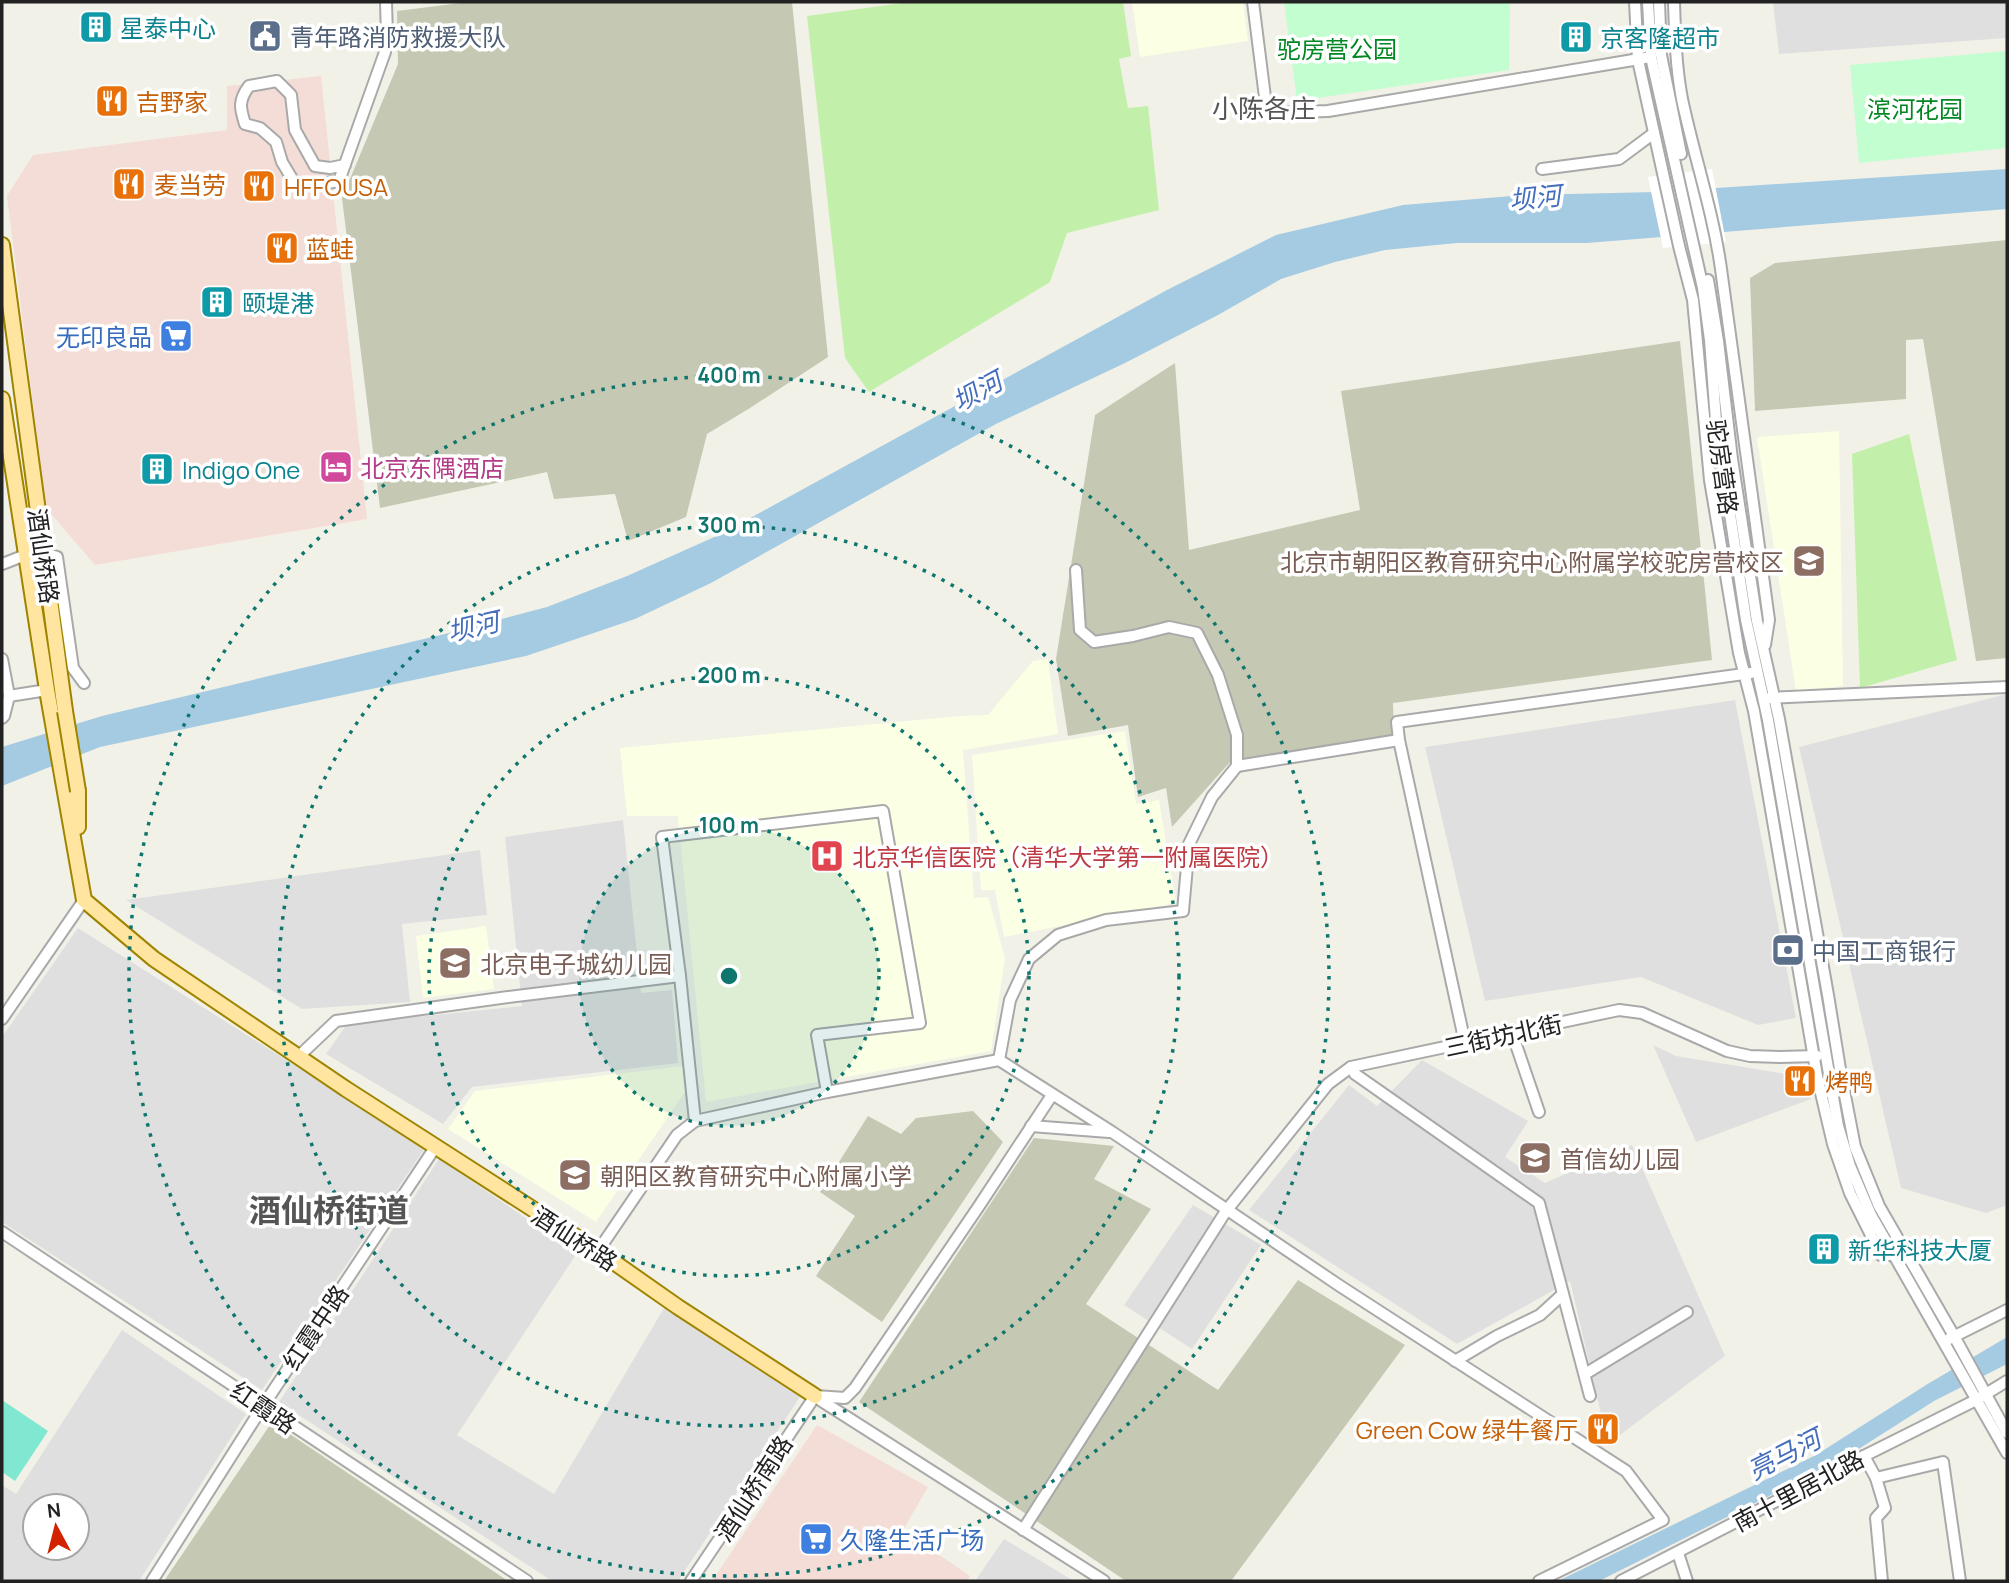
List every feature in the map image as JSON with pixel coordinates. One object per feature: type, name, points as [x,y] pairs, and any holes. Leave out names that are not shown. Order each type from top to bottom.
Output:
[{"type":"main road","name":"酒仙桥路","points":[[2,245],[43,553],[59,712],[84,900],[154,959],[298,1057],[598,1251],[678,1307],[815,1396]]},
{"type":"main road","name":"酒仙桥路","points":[[2,399],[47,690],[59,712]]},
{"type":"street","points":[[345,165],[330,169],[315,166],[295,130],[291,94],[277,81],[249,86],[242,95],[240,109],[245,124],[260,128],[276,142],[282,163],[294,182],[316,185],[339,181],[345,165],[385,52],[386,2]]},
{"type":"street","points":[[1253,2],[1267,113],[1328,111],[1675,53]]},
{"type":"street","points":[[1635,2],[1638,60],[1693,300],[1710,480],[1744,674],[1754,710],[1813,1057],[1833,1144],[1850,1193],[1881,1255],[1894,1255]]},
{"type":"street","name":"驼房营路","points":[[1648,2],[1656,56],[1713,305],[1734,473],[1764,655],[1775,698],[1822,957],[1831,1055]]},
{"type":"street","name":"驼房营路","points":[[1656,56],[1659,2]]},
{"type":"street","points":[[1674,2],[1675,53],[1682,99],[1717,242],[1769,620],[1764,655]]},
{"type":"street","points":[[1542,169],[1619,159],[1654,133]]},
{"type":"street","name":"驼房营路","points":[[1697,244],[1707,314],[1716,421],[1736,561],[1751,651],[1763,698],[1831,1055]]},
{"type":"street","points":[[2,564],[25,554],[43,553],[57,557],[73,668],[84,682]]},
{"type":"street","points":[[999,1060],[1010,1000],[1029,959],[1058,934],[1106,920],[1183,911],[1189,844],[1212,797],[1237,766],[1237,735],[1217,675],[1197,633],[1169,627],[1094,642],[1080,630],[1076,570]]},
{"type":"street","points":[[2,659],[9,696],[2,718]]},
{"type":"street","points":[[1465,1043],[1397,722],[1757,672]]},
{"type":"street","points":[[1763,698],[2007,687]]},
{"type":"street","points":[[9,696],[47,690]]},
{"type":"street","points":[[1237,766],[1399,740]]},
{"type":"street","points":[[695,1121],[662,837],[883,811],[920,1023],[817,1035],[827,1092]]},
{"type":"street","points":[[2,1019],[84,900]]},
{"type":"street","points":[[298,1057],[336,1021],[680,976]]},
{"type":"street","name":"三街坊北街","points":[[1023,1530],[1226,1211],[1328,1084],[1351,1067],[1619,1010],[1642,1013],[1727,1051],[1750,1056],[1831,1055]]},
{"type":"street","points":[[1512,1032],[1539,1112]]},
{"type":"street","points":[[1831,1055],[1838,1126],[1850,1166],[1871,1215],[1943,1342],[2007,1433]]},
{"type":"street","points":[[1831,1055],[1867,1180],[1897,1239],[1954,1336],[2007,1453]]},
{"type":"street","points":[[598,1251],[677,1135],[695,1121],[827,1092],[999,1060],[1626,1471],[1662,1520],[1539,1581]]},
{"type":"street","points":[[1351,1067],[1355,1074],[1539,1203],[1590,1395]]},
{"type":"street","points":[[815,1396],[845,1398],[855,1388],[1052,1095]]},
{"type":"street","points":[[1031,1126],[1112,1132]]},
{"type":"street","name":"红霞中路","points":[[152,1581],[263,1406],[436,1146]]},
{"type":"street","name":"红霞路","points":[[2,1232],[527,1581]]},
{"type":"street","points":[[1455,1361],[1540,1315],[1563,1294]]},
{"type":"street","points":[[1943,1342],[2007,1310]]},
{"type":"street","points":[[1585,1374],[1687,1312]]},
{"type":"street","name":"南十里居北路","points":[[1621,1581],[1981,1397],[2007,1381]]},
{"type":"street","name":"酒仙桥路","points":[[815,1396],[1104,1581]]},
{"type":"street","name":"酒仙桥南路","points":[[691,1581],[815,1396]]},
{"type":"street","points":[[1864,1456],[1876,1478],[1885,1508],[1877,1518],[1882,1581]]},
{"type":"street","points":[[1876,1478],[1942,1462],[1960,1581]]},
{"type":"street","points":[[1678,1553],[1687,1581]]},
{"type":"shaded area","points":[[469,2],[792,2],[828,357],[707,434],[686,517],[628,541],[615,494],[554,499],[547,472],[380,508],[342,198],[398,64],[397,11]]},
{"type":"shaded area","points":[[1132,2],[1243,2],[1248,41],[1140,57]]},
{"type":"shaded area","points":[[1773,2],[2007,2],[2007,38],[1779,54]]},
{"type":"shaded area","name":"颐堤港","points":[[321,76],[367,519],[95,565],[46,508],[7,196],[33,155],[227,130],[227,86]]},
{"type":"shaded area","points":[[2007,240],[2007,658],[1976,661],[1923,339],[1906,340],[1906,399],[1755,411],[1750,278],[1775,263]]},
{"type":"shaded area","points":[[1680,341],[1712,660],[1393,703],[1394,735],[1231,761],[1172,827],[1166,788],[1138,797],[1128,725],[1068,736],[1056,659],[1095,415],[1175,363],[1189,550],[1360,510],[1341,391]]},
{"type":"shaded area","name":"北京市朝阳区教育研究中心附属学校驼房营校区","points":[[1839,431],[1843,686],[1796,691],[1757,437]]},
{"type":"shaded area","name":"北京华信医院（清华大学第一附属医院）","points":[[1048,659],[1058,734],[963,750],[974,898],[988,897],[1005,958],[991,1051],[706,1102],[678,816],[627,816],[620,748],[988,715],[1033,661]]},
{"type":"shaded area","points":[[2007,694],[2007,1205],[1986,1213],[1901,1188],[1799,747]]},
{"type":"shaded area","points":[[1735,700],[1796,1018],[1758,1025],[1641,977],[1485,1001],[1425,747]]},
{"type":"shaded area","points":[[1125,731],[1136,804],[1159,800],[1176,903],[1004,937],[995,890],[981,890],[972,755]]},
{"type":"shaded area","points":[[623,820],[641,993],[672,990],[678,1063],[472,1087],[443,1124],[326,1054],[347,1024],[522,1006],[505,837]]},
{"type":"shaded area","points":[[480,850],[487,915],[402,924],[410,1002],[302,1009],[126,900]]},
{"type":"shaded area","name":"北京电子城幼儿园","points":[[486,926],[494,989],[423,998],[416,936]]},
{"type":"shaded area","points":[[78,928],[425,1148],[262,1390],[2,1222],[2,1037]]},
{"type":"shaded area","points":[[1653,1045],[1676,1056],[1798,1076],[1811,1099],[1696,1142]]},
{"type":"shaded area","points":[[1422,1060],[1528,1121],[1505,1157],[1545,1183],[1632,1145],[1725,1356],[1608,1444],[1570,1281],[1457,1344],[1249,1210],[1349,1085],[1377,1106]]},
{"type":"shaded area","name":"朝阳区教育研究中心附属小学","points":[[684,1066],[687,1089],[596,1222],[448,1129],[475,1091]]},
{"type":"shaded area","points":[[973,1111],[1003,1142],[882,1322],[816,1276],[855,1216],[820,1192],[868,1116],[901,1134],[916,1118]]},
{"type":"shaded area","points":[[1034,1138],[1114,1146],[1094,1179],[1151,1209],[1086,1304],[1218,1390],[1298,1280],[1405,1345],[1231,1581],[1126,1581],[859,1402]]},
{"type":"shaded area","points":[[439,1159],[577,1253],[457,1435],[554,1494],[664,1308],[800,1397],[678,1581],[552,1581],[279,1402]]},
{"type":"shaded area","points":[[1193,1205],[1261,1245],[1192,1349],[1124,1305]]},
{"type":"shaded area","points":[[122,1330],[246,1414],[139,1581],[2,1581],[2,1485],[16,1494]]},
{"type":"shaded area","points":[[272,1422],[508,1581],[164,1581]]},
{"type":"shaded area","name":"久隆生活广场","points":[[817,1425],[928,1487],[903,1530],[970,1576],[967,1581],[712,1581]]},
{"type":"shaded area","points":[[1004,1539],[1074,1581],[975,1581]]},
{"type":"green space","points":[[910,2],[1123,2],[1131,56],[1119,59],[1128,108],[1148,106],[1159,210],[1067,233],[1050,282],[869,392],[845,358],[807,16]]},
{"type":"green space","name":"驼房营公园","points":[[1284,2],[1510,2],[1509,70],[1297,101]]},
{"type":"green space","name":"滨河花园","points":[[2007,51],[2007,148],[1859,163],[1850,65]]},
{"type":"green space","points":[[1909,434],[1957,660],[1860,688],[1852,454]]},
{"type":"green space","points":[[2,1400],[48,1431],[15,1481],[2,1472]]},
{"type":"water","name":"坝河","points":[[2007,169],[2007,209],[1587,243],[1457,243],[1385,250],[1335,262],[1281,279],[1125,363],[996,424],[711,583],[635,619],[526,656],[100,747],[2,786],[2,747],[102,716],[547,607],[627,576],[721,534],[1167,290],[1276,235],[1403,205],[1524,195],[1656,192]]},
{"type":"water","points":[[2007,1337],[2007,1364],[1934,1401],[1843,1459],[1599,1581],[1558,1581],[1816,1455]]},
{"type":"pier","points":[[1712,169],[1726,242],[1663,248],[1648,177]]},
{"type":"place","name":"星泰中心","points":[[96,27]]},
{"type":"place","name":"青年路消防救援大队","points":[[265,36]]},
{"type":"place","name":"京客隆超市","points":[[1576,37]]},
{"type":"place","name":"吉野家","points":[[112,101]]},
{"type":"place","name":"麦当劳","points":[[129,184]]},
{"type":"place","name":"HFFOUSA","points":[[259,186]]},
{"type":"place","name":"蓝蛙","points":[[282,248]]},
{"type":"place","name":"颐堤港","points":[[217,302]]},
{"type":"place","name":"无印良品","points":[[176,336]]},
{"type":"place","name":"北京东隅酒店","points":[[336,467]]},
{"type":"place","name":"Indigo One","points":[[157,469]]},
{"type":"place","name":"北京市朝阳区教育研究中心附属学校驼房营校区","points":[[1809,561]]},
{"type":"place","name":"北京华信医院（清华大学第一附属医院）","points":[[827,856]]},
{"type":"place","name":"中国工商银行","points":[[1788,950]]},
{"type":"place","name":"北京电子城幼儿园","points":[[455,963]]},
{"type":"place","name":"烤鸭","points":[[1800,1081]]},
{"type":"place","name":"首信幼儿园","points":[[1535,1158]]},
{"type":"place","name":"朝阳区教育研究中心附属小学","points":[[575,1175]]},
{"type":"place","name":"新华科技大厦","points":[[1824,1249]]},
{"type":"place","name":"Green Cow 绿牛餐厅","points":[[1603,1429]]},
{"type":"place","name":"久隆生活广场","points":[[816,1539]]},
{"type":"district","name":"小陈各庄","points":[[1264,108]]},
{"type":"district","name":"酒仙桥街道","points":[[329,1210]]},
{"type":"water label","name":"亮马河","points":[[1784,1454]]}]
